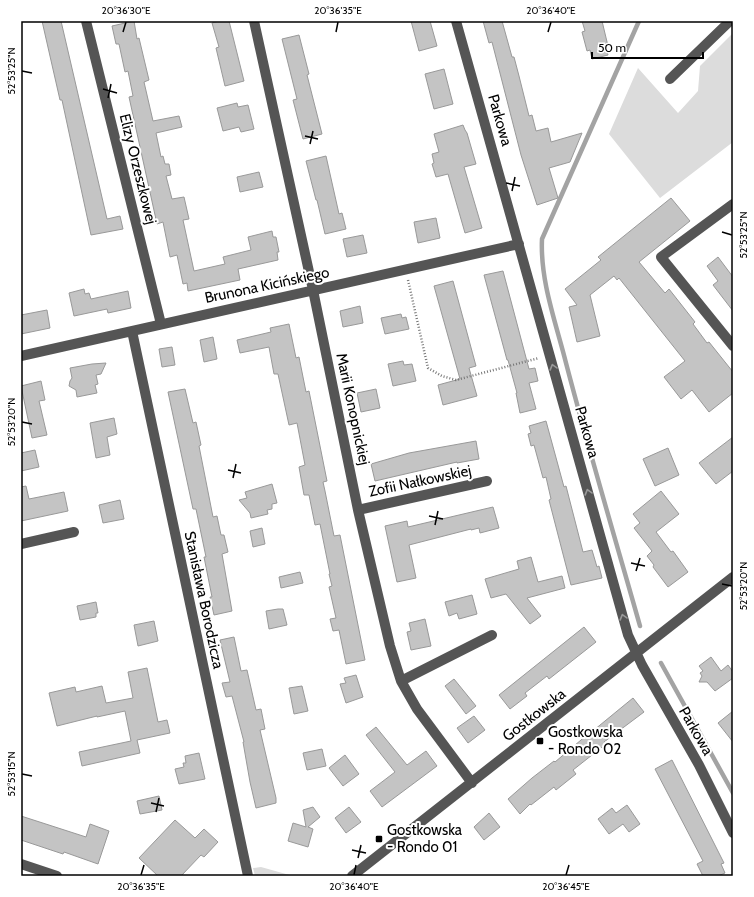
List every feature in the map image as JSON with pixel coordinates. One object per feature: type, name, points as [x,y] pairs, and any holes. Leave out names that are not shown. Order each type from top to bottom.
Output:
[{"type":"street","name":"Elizy Orzeszkowej","points":[[86,21],[161,324]]},
{"type":"street","name":"Marii Konopnickiej","points":[[254,21],[313,290],[358,510],[390,646],[401,681],[417,709],[472,782]]},
{"type":"street","name":"Parkowa","points":[[456,21],[628,635],[636,654],[699,765],[733,833]]},
{"type":"street","points":[[670,79],[730,21]]},
{"type":"street","points":[[733,204],[662,257],[733,346]]},
{"type":"street","name":"Brunona Kicińskiego","points":[[21,356],[519,244]]},
{"type":"street","name":"Stanisława Borodzicza","points":[[132,331],[248,876]]},
{"type":"street","name":"Zofii Nałkowskiej","points":[[358,510],[487,481]]},
{"type":"street","points":[[21,544],[74,532]]},
{"type":"street","name":"Gostkowska","points":[[352,876],[733,577]]},
{"type":"street","points":[[401,681],[492,635]]},
{"type":"street","points":[[21,864],[57,876]]},
{"type":"path","points":[[406,270],[428,368],[442,376],[456,380],[550,356]]},
{"type":"shaded area","points":[[733,33],[733,142],[660,198],[609,134],[638,68],[678,113],[698,91],[700,66]]},
{"type":"shaded area","points":[[261,867],[293,876],[255,876],[253,868]]},
{"type":"building","points":[[42,21],[61,21],[107,219],[120,216],[123,229],[91,235],[62,100],[60,100]]},
{"type":"building","points":[[134,21],[137,39],[139,38],[149,80],[144,82],[153,121],[179,116],[182,127],[156,133],[161,157],[163,156],[165,164],[169,164],[171,175],[166,176],[172,199],[184,197],[189,219],[183,220],[194,271],[225,264],[223,257],[251,250],[248,237],[272,231],[273,237],[276,237],[279,252],[277,252],[278,260],[238,269],[240,280],[188,291],[187,283],[183,284],[177,255],[170,257],[163,222],[157,224],[129,97],[133,96],[128,71],[125,72],[119,44],[116,44],[112,26]]},
{"type":"building","points":[[229,21],[244,81],[225,86],[216,48],[219,47],[212,23]]},
{"type":"building","points":[[411,21],[430,21],[437,46],[419,51]]},
{"type":"building","points":[[483,21],[502,21],[512,57],[514,57],[529,116],[532,115],[536,131],[548,128],[551,142],[582,133],[570,162],[549,168],[558,198],[537,205],[521,155],[492,42],[489,43]]},
{"type":"building","points":[[582,21],[602,21],[608,46],[606,46],[608,55],[592,59],[590,50],[587,51],[582,32],[585,31]]},
{"type":"building","points":[[299,35],[309,74],[307,75],[322,134],[303,139],[293,100],[297,99],[282,39]]},
{"type":"building","points":[[444,69],[453,104],[434,109],[425,74]]},
{"type":"building","points":[[237,103],[238,107],[248,105],[254,129],[241,132],[239,127],[223,131],[217,108]]},
{"type":"building","points":[[463,125],[467,133],[476,164],[464,167],[482,228],[465,233],[448,174],[436,177],[432,164],[434,163],[432,154],[439,152],[434,134]]},
{"type":"building","points":[[326,156],[339,214],[342,213],[346,229],[325,234],[306,161]]},
{"type":"building","points":[[259,172],[263,187],[240,192],[237,177]]},
{"type":"building","points":[[671,198],[690,221],[639,262],[665,293],[669,289],[695,322],[693,324],[707,343],[709,342],[733,372],[733,393],[709,412],[692,390],[681,399],[664,377],[685,361],[619,278],[617,280],[614,276],[590,295],[600,336],[577,342],[569,307],[577,305],[565,289],[601,260],[598,257]]},
{"type":"building","points":[[436,218],[440,238],[418,243],[414,222]]},
{"type":"building","points":[[363,235],[367,253],[347,257],[343,239]]},
{"type":"building","points":[[718,257],[733,277],[733,311],[713,285],[718,281],[707,266]]},
{"type":"building","points":[[503,271],[529,369],[535,368],[538,381],[529,383],[536,409],[520,413],[517,393],[484,275]]},
{"type":"building","points":[[453,281],[476,366],[469,368],[477,396],[443,405],[438,385],[460,379],[434,286]]},
{"type":"building","points":[[84,289],[85,294],[89,293],[91,299],[128,291],[131,308],[108,313],[107,309],[74,316],[69,293]]},
{"type":"building","points":[[360,306],[363,323],[343,327],[340,311]]},
{"type":"building","points":[[47,310],[50,328],[21,334],[21,315]]},
{"type":"building","points":[[401,314],[402,318],[406,317],[409,329],[385,334],[381,318]]},
{"type":"building","points":[[289,324],[296,358],[299,357],[306,392],[309,391],[327,481],[323,482],[334,536],[340,535],[365,660],[346,664],[339,630],[333,631],[330,619],[336,618],[329,587],[332,586],[320,524],[315,525],[309,495],[304,495],[299,467],[305,465],[297,423],[289,425],[278,374],[274,374],[269,347],[240,353],[237,340],[271,332],[270,328]]},
{"type":"building","points":[[213,337],[217,359],[204,362],[200,340]]},
{"type":"building","points":[[172,347],[175,365],[162,367],[159,349]]},
{"type":"building","points":[[403,361],[404,365],[412,364],[416,381],[393,386],[388,364]]},
{"type":"building","points":[[106,363],[101,374],[96,375],[98,384],[95,385],[97,393],[77,397],[76,390],[69,386],[72,378],[70,368]]},
{"type":"building","points":[[41,381],[45,400],[39,401],[47,435],[32,438],[21,386]]},
{"type":"building","points":[[185,389],[193,423],[196,422],[201,445],[199,446],[213,517],[217,516],[221,535],[224,535],[228,552],[222,554],[232,611],[214,615],[204,557],[206,557],[196,509],[193,509],[168,392]]},
{"type":"building","points":[[376,389],[380,408],[361,412],[357,393]]},
{"type":"building","points":[[114,418],[117,434],[107,437],[110,455],[96,458],[90,423]]},
{"type":"building","points":[[546,421],[564,487],[566,486],[583,552],[592,550],[597,567],[599,566],[602,578],[571,585],[549,500],[551,499],[546,477],[543,478],[534,445],[531,446],[528,434],[531,433],[529,426]]},
{"type":"building","points":[[733,437],[733,471],[716,484],[699,463]]},
{"type":"building","points":[[476,441],[479,459],[457,462],[375,481],[371,464],[409,453]]},
{"type":"building","points":[[668,448],[679,475],[655,486],[643,459]]},
{"type":"building","points":[[35,450],[39,467],[21,471],[21,453]]},
{"type":"building","points":[[272,484],[277,503],[272,504],[272,509],[267,510],[268,514],[251,518],[250,513],[239,500],[247,498],[245,492]]},
{"type":"building","points":[[26,486],[29,499],[64,492],[68,511],[21,521],[21,487]]},
{"type":"building","points":[[661,491],[679,514],[656,532],[671,552],[673,551],[688,572],[668,587],[653,567],[654,565],[647,556],[652,551],[634,528],[640,523],[633,514]]},
{"type":"building","points":[[120,500],[124,519],[103,523],[99,505]]},
{"type":"building","points":[[493,507],[499,528],[480,533],[479,528],[471,529],[409,545],[416,578],[397,582],[385,526],[407,521],[408,527]]},
{"type":"building","points":[[262,528],[265,544],[253,547],[250,531]]},
{"type":"building","points":[[531,557],[538,582],[562,576],[565,588],[527,598],[541,616],[530,624],[506,594],[491,598],[485,579],[519,569],[517,561]]},
{"type":"building","points":[[300,572],[303,583],[281,588],[279,577]]},
{"type":"building","points":[[472,595],[477,614],[459,619],[457,613],[449,616],[445,602]]},
{"type":"building","points":[[96,602],[98,613],[96,613],[96,617],[80,620],[77,606]]},
{"type":"building","points":[[283,609],[287,625],[269,629],[266,611]]},
{"type":"building","points":[[425,619],[431,646],[411,650],[407,632],[411,631],[409,623]]},
{"type":"building","points":[[154,621],[158,641],[138,646],[134,625]]},
{"type":"building","points":[[584,627],[596,642],[549,679],[547,676],[525,693],[527,696],[510,709],[499,695]]},
{"type":"building","points":[[234,637],[241,671],[247,670],[256,710],[261,709],[265,729],[260,730],[276,798],[276,803],[256,808],[250,782],[244,742],[232,696],[226,697],[222,683],[230,682],[220,640]]},
{"type":"building","points":[[711,657],[721,671],[728,665],[733,672],[733,678],[715,691],[707,682],[699,682],[702,676],[700,673],[703,671],[699,666]]},
{"type":"building","points":[[147,668],[158,722],[167,720],[170,733],[137,740],[140,753],[82,766],[79,752],[131,741],[125,711],[57,726],[49,693],[75,687],[76,692],[102,686],[106,703],[133,698],[128,672]]},
{"type":"building","points":[[356,675],[363,697],[346,703],[340,684],[346,683],[344,678]]},
{"type":"building","points":[[454,679],[476,706],[466,714],[445,686]]},
{"type":"building","points":[[302,686],[308,711],[294,714],[289,688]]},
{"type":"building","points":[[633,698],[644,712],[604,742],[606,744],[573,770],[576,774],[556,790],[554,787],[531,805],[530,804],[520,814],[508,799],[532,778],[554,761],[555,762]]},
{"type":"building","points":[[733,711],[733,742],[718,723]]},
{"type":"building","points":[[474,716],[485,730],[468,743],[457,728]]},
{"type":"building","points":[[376,727],[407,765],[426,751],[437,766],[382,807],[370,791],[395,772],[366,735]]},
{"type":"building","points":[[322,749],[326,766],[307,770],[303,753]]},
{"type":"building","points":[[199,753],[205,779],[179,784],[175,769],[184,767],[183,763],[186,763],[185,756]]},
{"type":"building","points":[[345,755],[359,774],[343,786],[329,768]]},
{"type":"building","points":[[672,760],[724,863],[721,864],[725,873],[718,876],[703,876],[697,864],[703,861],[655,769]]},
{"type":"building","points":[[159,796],[162,810],[140,814],[137,801]]},
{"type":"building","points":[[627,805],[640,824],[629,832],[623,824],[609,834],[598,819],[612,808],[616,813]]},
{"type":"building","points":[[313,807],[320,817],[308,827],[313,829],[308,847],[288,841],[293,823],[306,827],[303,810]]},
{"type":"building","points":[[349,807],[361,822],[346,833],[335,818]]},
{"type":"building","points":[[489,813],[500,827],[484,840],[474,827]]},
{"type":"building","points":[[21,816],[86,837],[90,824],[109,831],[98,864],[64,852],[63,854],[21,840]]},
{"type":"building","points":[[175,820],[195,838],[204,829],[218,842],[204,857],[201,855],[181,876],[158,876],[139,858]]},
{"type":"waterway","points":[[639,21],[542,239],[542,255],[546,286],[550,302],[584,429],[640,626]]},
{"type":"waterway","points":[[661,663],[733,793]]},
{"type":"place","name":"Gostkowska - Rondo 02","points":[[540,741]]},
{"type":"place","name":"Gostkowska - Rondo 01","points":[[379,839]]}]
